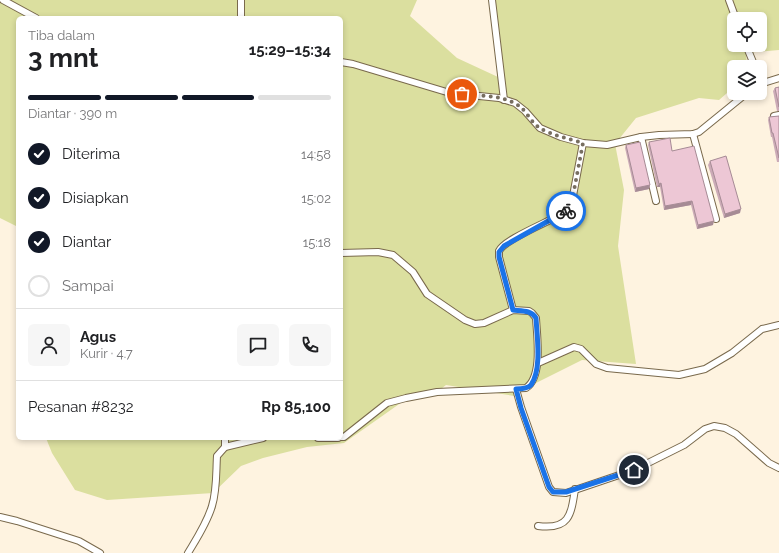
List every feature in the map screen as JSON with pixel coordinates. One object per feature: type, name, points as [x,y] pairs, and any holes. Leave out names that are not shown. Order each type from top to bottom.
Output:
[{"type":"street","points":[[3,0],[32,16]]},
{"type":"street","points":[[241,0],[241,16]]},
{"type":"street","points":[[492,0],[504,100]]},
{"type":"street","points":[[729,0],[733,12]]},
{"type":"street","points":[[343,62],[354,64],[450,93],[504,100],[515,103],[525,110],[540,128],[561,137],[583,143],[607,145],[641,137],[694,134],[706,128],[739,100]]},
{"type":"street","points":[[767,81],[779,78]]},
{"type":"street","points":[[694,134],[716,219]]},
{"type":"street","points":[[641,137],[656,201]]},
{"type":"street","points":[[513,310],[499,252],[504,246],[515,239],[567,211],[571,204],[583,143]]},
{"type":"street","points":[[343,252],[378,252],[393,255],[413,272],[428,294],[465,320],[475,324],[484,323],[513,310],[529,311],[536,318],[538,363],[530,385],[526,388],[437,392],[387,403],[343,437]]},
{"type":"street","points":[[538,363],[574,347],[581,349],[596,364],[607,368],[679,375],[705,369],[732,353],[762,329],[779,325]]},
{"type":"street","points":[[516,389],[521,408],[549,487],[553,492],[566,492],[634,470],[684,445],[705,428],[714,426],[725,428],[736,434],[769,463],[779,468]]},
{"type":"street","points":[[224,440],[225,447]]},
{"type":"street","points":[[188,553],[203,528],[212,505],[216,486],[217,456],[225,447],[255,440]]},
{"type":"street","points":[[538,526],[550,527],[559,525],[567,520],[575,489]]},
{"type":"street","points":[[0,517],[79,541],[100,553]]},
{"type":"green space","points":[[0,0],[417,0],[410,16],[457,58],[498,77],[489,0],[779,0],[779,50],[767,51],[767,12],[727,12],[727,52],[757,52],[746,53],[746,60],[727,60],[727,93],[719,100],[699,98],[636,118],[615,144],[624,190],[618,246],[636,364],[582,360],[526,388],[514,396],[446,385],[437,392],[402,402],[344,443],[307,447],[263,458],[241,466],[213,493],[107,500],[75,490],[52,453],[47,440],[343,440],[343,16],[16,16],[16,226],[0,218]]},
{"type":"building","points":[[779,87],[779,107],[775,88]]},
{"type":"building","points":[[779,116],[779,158],[769,117]]},
{"type":"building","points":[[670,138],[672,151],[694,146],[714,221],[698,225],[692,201],[665,206],[661,183],[659,184],[649,142]]},
{"type":"building","points":[[640,142],[650,185],[636,188],[626,145]]},
{"type":"building","points":[[726,156],[741,209],[725,214],[710,161]]},
{"type":"way so far","points":[[462,94],[499,98],[515,103],[525,110],[540,128],[561,137],[583,143],[572,201],[566,211]]},
{"type":"route","points":[[566,211],[515,239],[504,246],[499,252],[513,310],[529,311],[536,318],[538,363],[535,374],[530,385],[526,388],[516,389],[521,408],[549,487],[553,492],[566,492],[634,470]]}]
